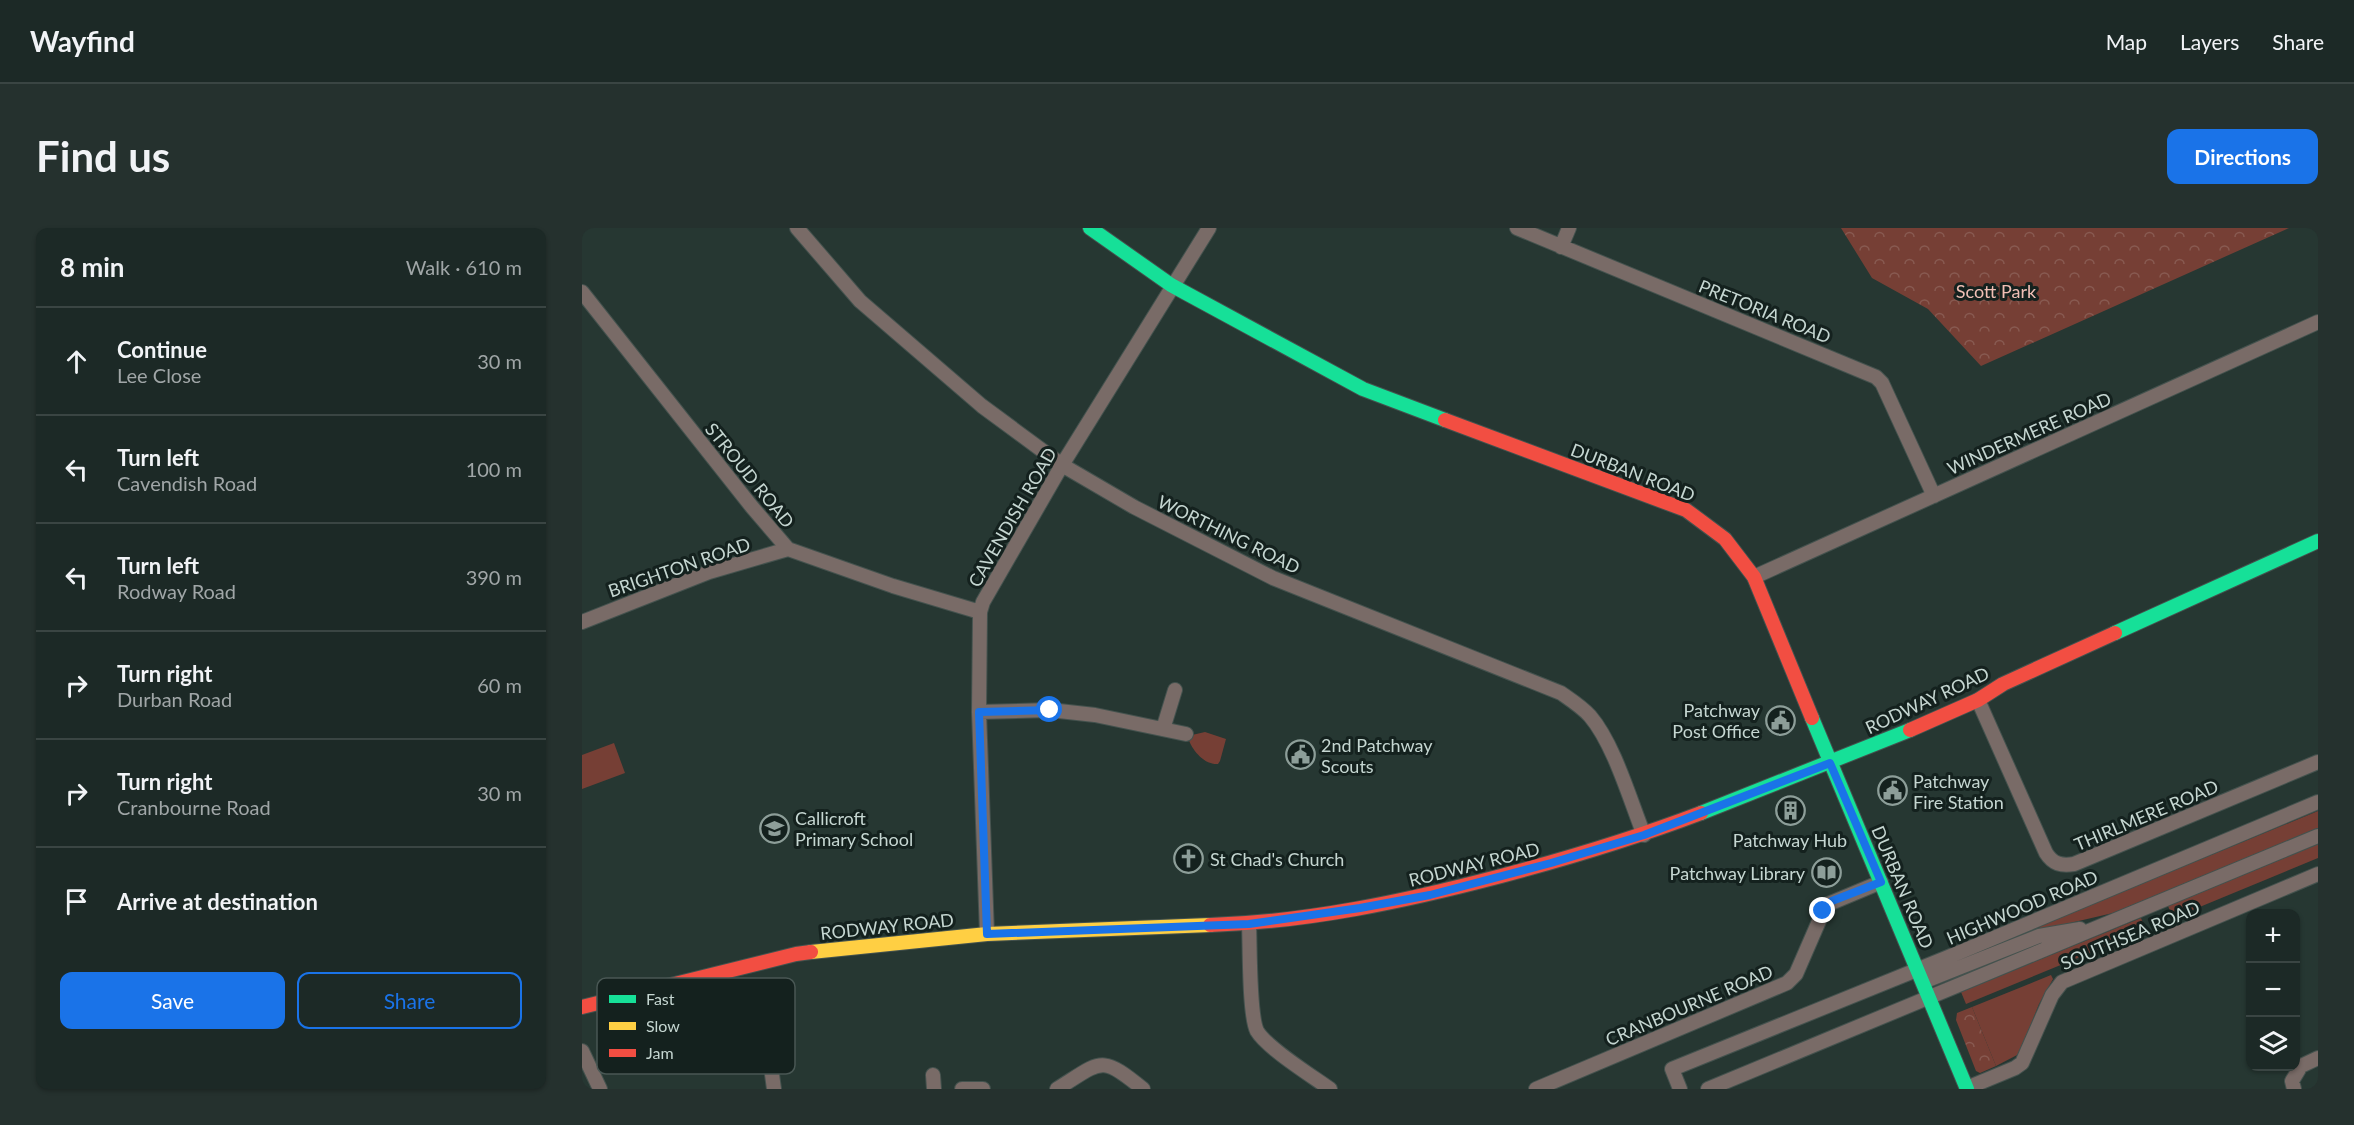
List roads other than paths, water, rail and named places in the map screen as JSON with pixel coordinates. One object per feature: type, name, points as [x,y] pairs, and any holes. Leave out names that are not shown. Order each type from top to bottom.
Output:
[{"type":"street","name":"WORTHING ROAD","points":[[797,228],[860,301],[982,405],[1062,465],[1134,507],[1274,578],[1550,689],[1569,699],[1590,716],[1601,734],[1644,835]]},
{"type":"street","name":"DURBAN ROAD","points":[[1090,228],[1171,285],[1363,389],[1686,510],[1712,526],[1736,549],[1754,577],[1967,1088]]},
{"type":"street","name":"CAVENDISH ROAD","points":[[987,934],[979,712],[980,612],[983,602],[1062,465],[1171,285],[1209,228]]},
{"type":"street","name":"PRETORIA ROAD","points":[[1517,228],[1876,377],[1882,383],[1934,496]]},
{"type":"street","points":[[1561,247],[1569,228]]},
{"type":"street","name":"STROUD ROAD","points":[[582,292],[752,507],[789,549],[883,582],[980,612]]},
{"type":"street","name":"WINDERMERE ROAD","points":[[1754,577],[2318,322]]},
{"type":"street","name":"RODWAY ROAD","points":[[699,978],[796,954],[987,934],[1249,924],[1360,908],[1440,892],[1551,863],[1644,835],[1830,763],[1978,700],[2013,680],[2318,541]]},
{"type":"street","name":"BRIGHTON ROAD","points":[[582,622],[709,572],[789,549]]},
{"type":"street","points":[[1163,729],[1175,690]]},
{"type":"street","name":"THIRLMERE ROAD","points":[[1978,700],[2046,852],[2054,863],[2064,866],[2074,864],[2318,762]]},
{"type":"street","points":[[979,712],[1050,710],[1095,715],[1186,734]]},
{"type":"street","name":"HIGHWOOD ROAD","points":[[1921,975],[2318,802]]},
{"type":"street","name":"HIGHWOOD ROAD","points":[[1708,1089],[2318,836]]},
{"type":"street","name":"SOUTHSEA ROAD","points":[[1967,1088],[2022,1063],[2052,995],[2062,982],[2318,874]]},
{"type":"street","name":"CRANBOURNE ROAD","points":[[1536,1089],[1787,983],[1796,974],[1826,905],[1881,882]]},
{"type":"street","points":[[1249,924],[1253,1008],[1257,1030],[1265,1041],[1330,1089]]},
{"type":"street","name":"HIGHWOOD ROAD","points":[[1680,1089],[1672,1069],[1921,975],[2039,936],[2106,924]]},
{"type":"street","name":"RODWAY ROAD","points":[[582,1007],[597,1003]]},
{"type":"street","points":[[582,1051],[587,1075],[600,1089]]},
{"type":"street","points":[[2294,1089],[2292,1081],[2301,1066],[2318,1058]]},
{"type":"street","points":[[1057,1089],[1093,1067],[1104,1065],[1116,1067],[1143,1089]]},
{"type":"street","points":[[772,1074],[774,1089]]},
{"type":"street","points":[[933,1075],[934,1089]]},
{"type":"street","points":[[962,1089],[983,1089]]},
{"type":"place","name":"Patchway Post Office","points":[[1781,720]]},
{"type":"place","name":"2nd Patchway Scouts","points":[[1300,755]]},
{"type":"place","name":"Patchway Fire Station","points":[[1892,791]]},
{"type":"place","name":"Patchway Hub","points":[[1790,811]]},
{"type":"place","name":"Callicroft Primary School","points":[[774,828]]},
{"type":"place","name":"St Chad's Church","points":[[1189,859]]},
{"type":"place","name":"Patchway Library","points":[[1826,873]]},
{"type":"park label","name":"Scott Park","points":[[1996,291]]}]
